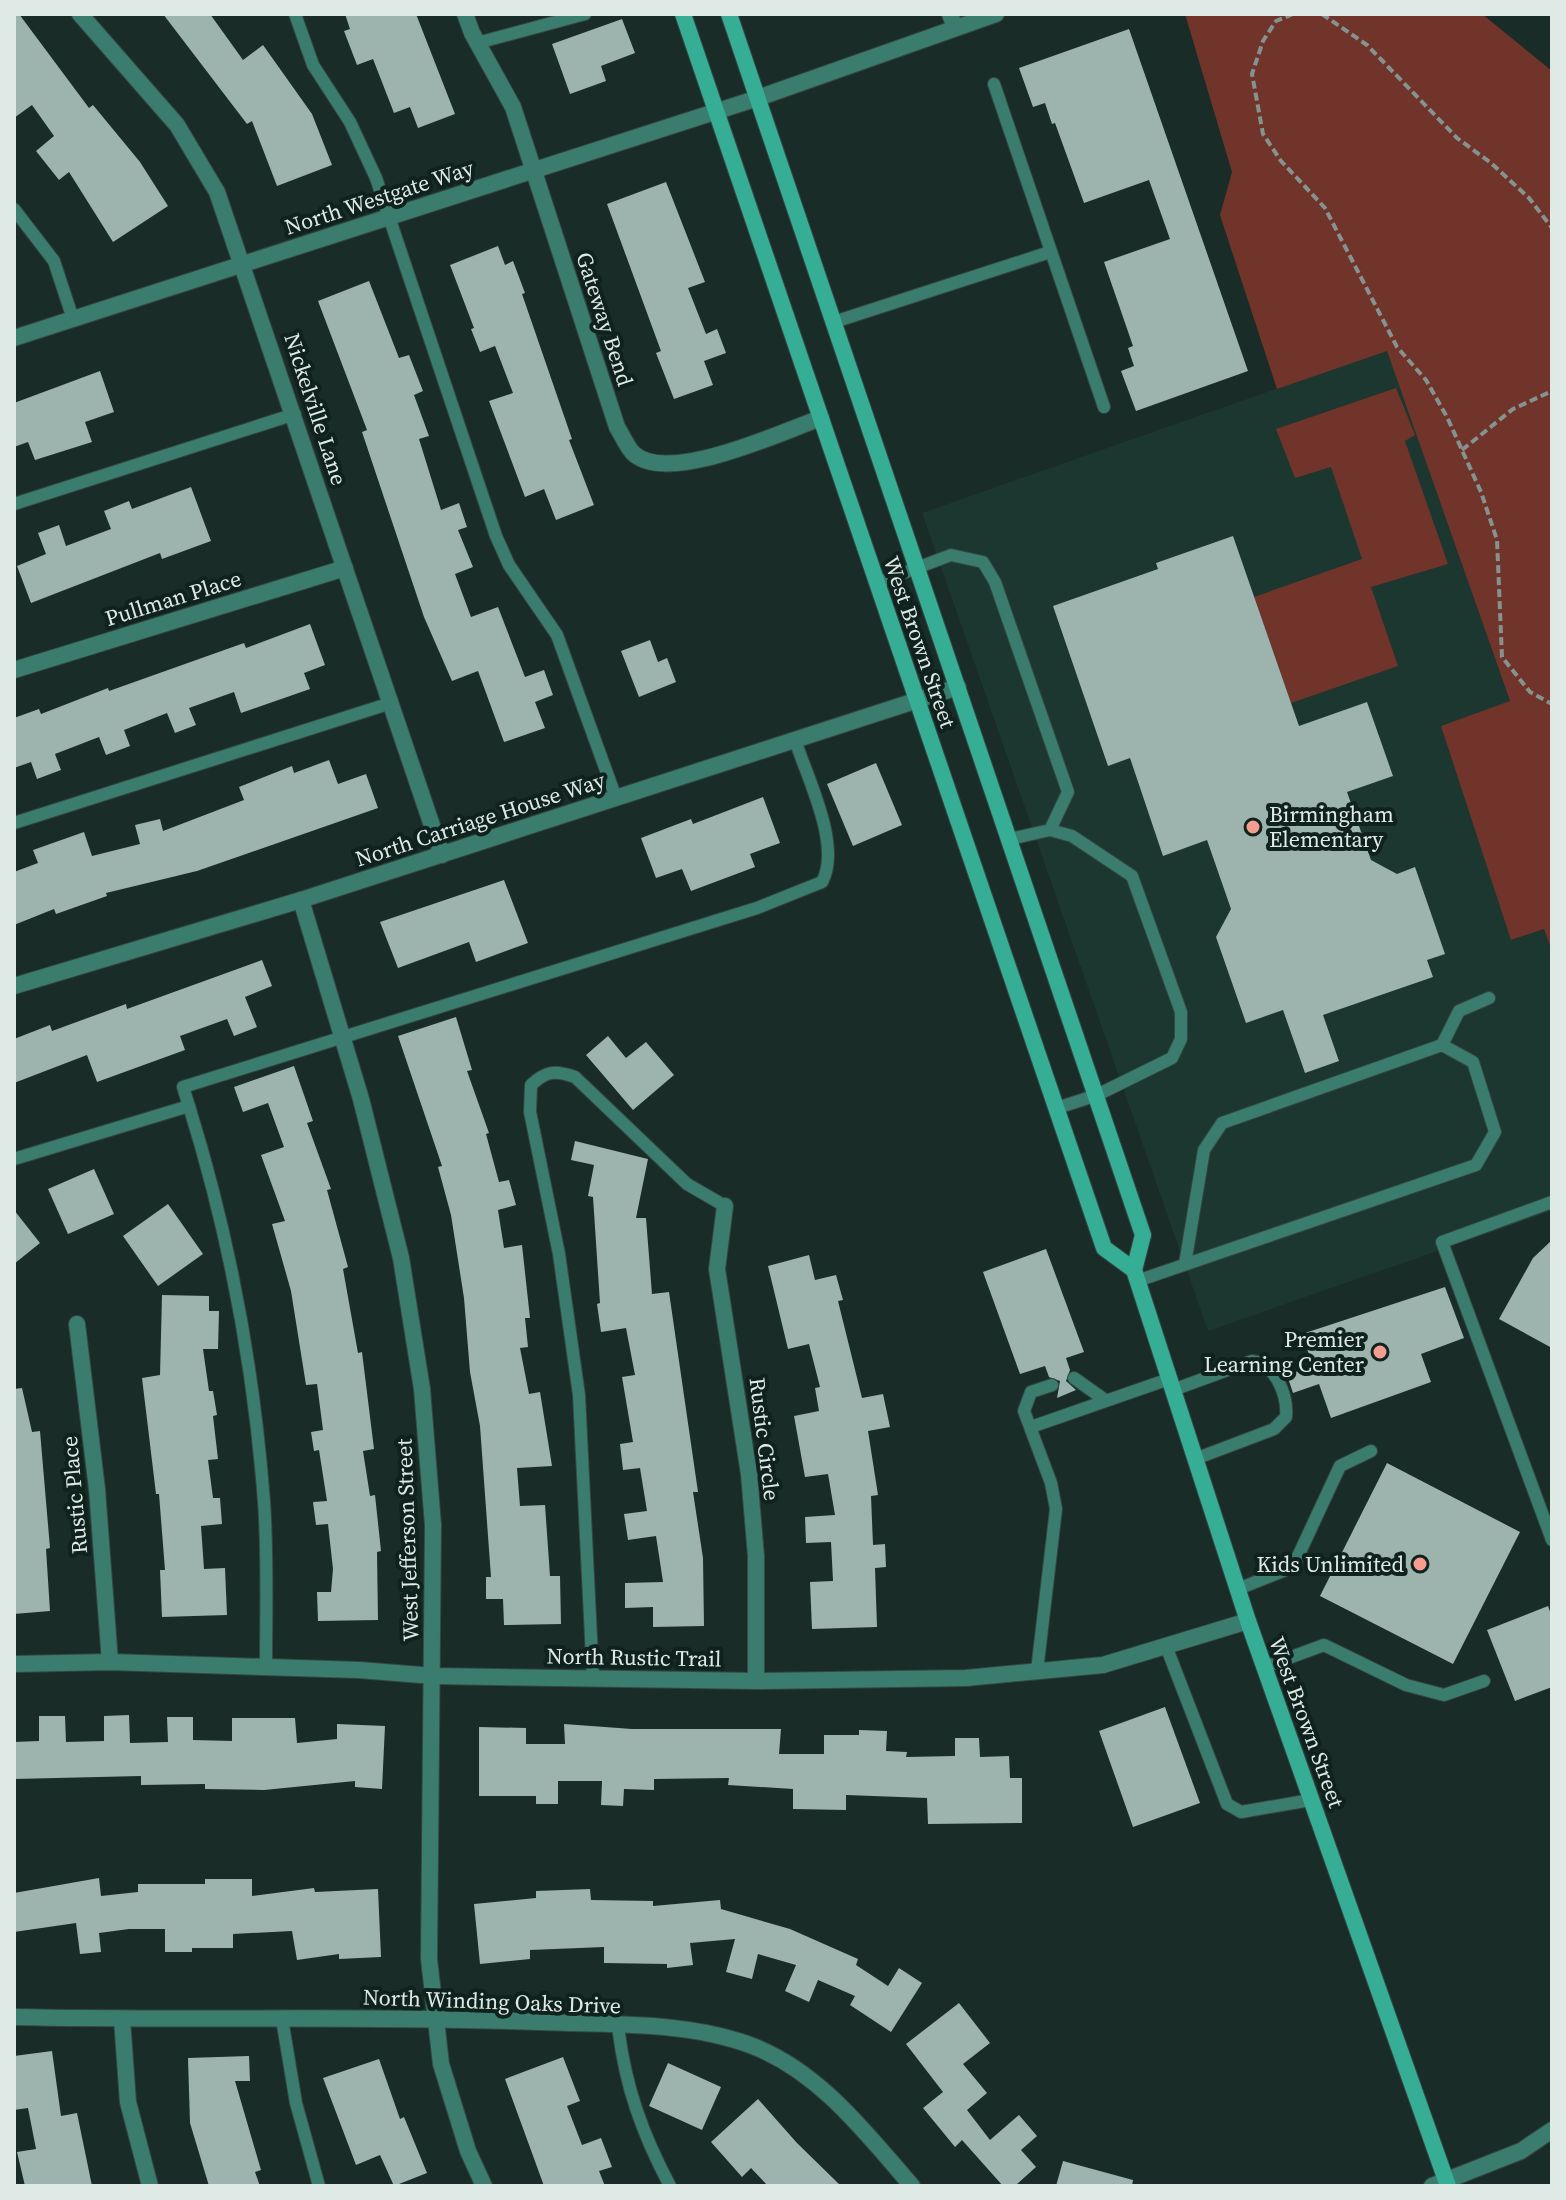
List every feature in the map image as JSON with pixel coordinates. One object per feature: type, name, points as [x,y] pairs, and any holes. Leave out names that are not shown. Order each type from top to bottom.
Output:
[{"type":"main road","name":"West Brown Street","points":[[683,14],[1104,1248],[1136,1276]]},
{"type":"main road","name":"West Brown Street","points":[[729,14],[1097,1095],[1143,1235],[1136,1276],[1248,1621],[1442,2184]]},
{"type":"street","name":"Nickelville Lane","points":[[80,14],[177,125],[217,192],[295,414],[442,855]]},
{"type":"street","name":"Gateway Bend","points":[[465,14],[477,43],[513,107],[617,427],[634,454],[664,466],[701,459],[821,418]]},
{"type":"street","name":"North Westgate Way","points":[[14,338],[758,98],[952,21],[996,14]]},
{"type":"street","name":"Pullman Place","points":[[14,670],[345,568]]},
{"type":"street","name":"North Carriage House Way","points":[[14,986],[301,900],[958,687]]},
{"type":"street","name":"West Jefferson Street","points":[[301,900],[343,1036],[401,1258],[422,1389],[433,1525],[429,1959],[441,2064],[468,2151],[484,2186]]},
{"type":"street","name":"Rustic Circle","points":[[725,1206],[717,1269],[749,1474],[756,1556],[756,1681]]},
{"type":"street","name":"Rustic Place","points":[[77,1324],[97,1489],[110,1662]]},
{"type":"street","name":"North Rustic Trail","points":[[14,1664],[110,1662],[434,1676],[756,1681],[966,1678],[1103,1665],[1248,1621]]},
{"type":"street","name":"North Winding Oaks Drive","points":[[14,2017],[435,2018],[698,2031],[751,2045],[809,2078],[856,2122],[912,2186]]},
{"type":"street","points":[[122,2019],[128,2102],[150,2186]]},
{"type":"street","points":[[1442,2184],[1521,2151],[1552,2130]]},
{"type":"lane","points":[[295,14],[313,65],[350,122],[376,178],[496,536],[509,565],[557,635],[616,798]]},
{"type":"lane","points":[[477,43],[585,14]]},
{"type":"lane","points":[[994,84],[1104,407]]},
{"type":"lane","points":[[14,209],[54,261],[73,319]]},
{"type":"lane","points":[[834,322],[1050,252]]},
{"type":"lane","points":[[14,504],[295,414]]},
{"type":"lane","points":[[877,583],[951,555],[983,562],[995,582],[1068,792],[1050,830]]},
{"type":"lane","points":[[14,823],[391,703]]},
{"type":"lane","points":[[266,1667],[264,1504],[246,1338],[206,1160],[183,1087],[757,908],[822,882],[830,854],[795,740]]},
{"type":"lane","points":[[1010,839],[1050,830],[1072,836],[1132,876],[1181,1012],[1181,1039],[1172,1058],[1097,1095],[1057,1108]]},
{"type":"lane","points":[[1185,1264],[1204,1150],[1222,1123],[1442,1045],[1459,1011],[1489,998]]},
{"type":"lane","points":[[1136,1276],[1185,1264],[1476,1165],[1495,1132],[1473,1062],[1442,1045]]},
{"type":"lane","points":[[593,1678],[579,1395],[559,1254],[530,1112],[531,1085],[543,1073],[558,1071],[575,1077],[687,1184],[725,1206]]},
{"type":"lane","points":[[14,1159],[189,1106]]},
{"type":"lane","points":[[1552,1202],[1442,1242],[1552,1540]]},
{"type":"lane","points":[[1031,1427],[1105,1400],[1259,1361],[1274,1373],[1286,1405],[1286,1417],[1274,1429],[1195,1459]]},
{"type":"lane","points":[[1074,1378],[1105,1400]]},
{"type":"lane","points":[[1037,1671],[1056,1509],[1051,1483],[1024,1411],[1031,1392],[1052,1385]]},
{"type":"lane","points":[[1238,1589],[1293,1567],[1340,1466],[1371,1451]]},
{"type":"lane","points":[[1264,1667],[1324,1645],[1406,1685],[1444,1695],[1484,1681]]},
{"type":"lane","points":[[1166,1646],[1227,1804],[1241,1812],[1311,1800]]},
{"type":"lane","points":[[282,2019],[296,2103],[319,2186]]},
{"type":"lane","points":[[618,2026],[624,2075],[634,2106],[670,2186]]},
{"type":"path","points":[[1271,14],[1276,21]]},
{"type":"path","points":[[1293,14],[1276,21],[1263,41],[1252,74],[1263,134],[1281,161],[1325,208],[1397,347],[1426,380],[1462,450],[1497,540],[1502,657],[1530,692],[1552,704]]},
{"type":"path","points":[[1322,14],[1367,45],[1457,138],[1491,163],[1529,198],[1552,228]]},
{"type":"path","points":[[1462,450],[1513,409],[1552,391]]},
{"type":"shaded area","points":[[1185,14],[1482,14],[1552,71],[1552,951],[1544,929],[1511,940],[1441,726],[1510,701],[1387,351],[1277,389],[1220,215],[1232,172]]},
{"type":"shaded area","name":"Birmingham Elementary","points":[[1387,350],[1510,702],[1441,726],[1512,940],[1545,929],[1552,951],[1552,1211],[1208,1331],[922,513]]},
{"type":"shaded area","points":[[1396,388],[1415,435],[1405,441],[1448,564],[1371,587],[1398,666],[1291,703],[1254,597],[1362,559],[1331,467],[1295,478],[1276,429]]},
{"type":"building","points":[[14,14],[19,14],[89,108],[93,105],[140,162],[168,206],[113,242],[69,172],[59,180],[36,151],[54,136],[32,105],[14,118]]},
{"type":"building","points":[[163,14],[210,14],[243,60],[263,45],[312,114],[332,165],[277,186],[252,121],[247,124]]},
{"type":"building","points":[[345,14],[416,14],[455,114],[418,128],[410,107],[394,113],[373,59],[357,65],[344,31],[350,29]]},
{"type":"building","points":[[622,19],[635,53],[601,66],[606,81],[570,94],[552,44]]},
{"type":"building","points":[[1129,29],[1248,371],[1136,411],[1121,371],[1134,366],[1128,348],[1133,346],[1104,262],[1170,239],[1149,180],[1084,203],[1055,123],[1052,124],[1045,103],[1033,107],[1019,68]]},
{"type":"building","points":[[666,182],[705,282],[688,288],[706,334],[717,329],[726,353],[704,361],[713,385],[674,399],[656,353],[661,351],[607,204]]},
{"type":"building","points":[[498,246],[505,265],[513,261],[525,293],[522,294],[572,439],[569,440],[594,505],[556,520],[544,489],[525,497],[489,401],[513,393],[495,346],[480,352],[450,265]]},
{"type":"building","points":[[369,281],[399,358],[409,355],[423,391],[414,395],[429,436],[419,439],[441,510],[459,503],[467,527],[458,530],[473,567],[455,574],[471,617],[498,607],[525,677],[544,670],[553,695],[535,702],[545,728],[504,742],[478,671],[452,681],[424,617],[362,432],[367,430],[318,301]]},
{"type":"building","points":[[100,371],[114,412],[85,422],[92,442],[35,460],[28,442],[14,447],[14,403]]},
{"type":"building","points":[[191,487],[211,541],[162,559],[160,553],[31,603],[17,566],[46,554],[38,533],[59,525],[66,546],[111,529],[104,511],[129,501],[132,509]]},
{"type":"building","points":[[1233,536],[1299,726],[1367,702],[1393,776],[1347,792],[1371,860],[1397,874],[1415,867],[1445,954],[1427,960],[1433,977],[1323,1015],[1339,1061],[1305,1073],[1283,1010],[1246,1023],[1216,937],[1231,909],[1207,840],[1163,856],[1130,758],[1108,766],[1053,606],[1158,569],[1156,563]]},
{"type":"building","points":[[310,624],[325,665],[304,673],[310,689],[241,713],[234,692],[189,708],[196,725],[175,733],[167,713],[124,730],[130,746],[106,755],[99,737],[55,754],[61,770],[37,779],[31,762],[14,768],[14,718],[39,709],[41,714],[108,688],[109,691],[244,643],[246,648]]},
{"type":"building","points":[[650,640],[658,662],[667,658],[676,682],[639,697],[621,651]]},
{"type":"building","points":[[329,760],[338,784],[366,774],[378,808],[197,871],[106,893],[107,896],[56,914],[54,909],[14,925],[14,872],[38,863],[33,850],[84,832],[92,856],[140,844],[135,825],[160,819],[163,831],[244,800],[239,787],[292,766],[294,773]]},
{"type":"building","points":[[876,763],[902,825],[853,846],[827,784]]},
{"type":"building","points":[[763,797],[780,843],[750,854],[755,867],[691,891],[682,869],[656,878],[641,838],[691,819],[693,824]]},
{"type":"building","points":[[504,880],[528,943],[476,962],[469,942],[398,968],[380,922]]},
{"type":"building","points":[[262,960],[272,986],[245,997],[257,1027],[234,1036],[227,1019],[180,1036],[185,1050],[97,1082],[87,1055],[14,1083],[14,1039],[50,1025],[52,1031],[126,1004],[127,1009]]},
{"type":"building","points":[[456,1017],[472,1070],[467,1071],[489,1133],[486,1134],[499,1182],[509,1180],[516,1205],[498,1210],[504,1248],[522,1245],[530,1318],[525,1318],[528,1347],[520,1348],[529,1394],[540,1392],[552,1466],[517,1468],[520,1506],[545,1505],[550,1576],[560,1576],[561,1624],[504,1625],[503,1599],[486,1599],[486,1577],[491,1577],[480,1426],[470,1372],[464,1298],[451,1215],[438,1167],[442,1166],[398,1036]]},
{"type":"building","points":[[608,1036],[626,1058],[646,1042],[674,1075],[633,1110],[586,1055]]},
{"type":"building","points":[[294,1066],[313,1121],[307,1123],[331,1189],[327,1190],[348,1267],[343,1269],[358,1353],[362,1352],[374,1449],[363,1451],[370,1496],[375,1495],[381,1551],[377,1552],[378,1620],[318,1621],[317,1592],[331,1592],[333,1569],[328,1524],[316,1525],[313,1502],[327,1501],[319,1450],[314,1451],[311,1432],[323,1430],[317,1384],[306,1385],[291,1291],[272,1224],[285,1221],[261,1155],[284,1147],[268,1103],[243,1112],[234,1087]]},
{"type":"building","points":[[575,1141],[648,1159],[636,1218],[646,1218],[652,1294],[669,1292],[698,1492],[693,1492],[703,1558],[704,1626],[653,1627],[653,1607],[625,1608],[625,1583],[663,1582],[656,1536],[628,1540],[624,1514],[647,1511],[640,1468],[623,1470],[620,1444],[633,1442],[622,1377],[635,1375],[626,1328],[601,1332],[593,1197],[588,1196],[594,1165],[571,1160]]},
{"type":"building","points":[[94,1169],[114,1214],[68,1234],[48,1189]]},
{"type":"building","points":[[168,1204],[203,1254],[158,1286],[123,1236]]},
{"type":"building","points":[[14,1210],[40,1243],[14,1264]]},
{"type":"building","points":[[1552,1240],[1552,1348],[1499,1319],[1533,1258]]},
{"type":"building","points":[[1046,1249],[1084,1352],[1066,1358],[1070,1370],[1066,1381],[1076,1390],[1057,1398],[1060,1381],[1049,1377],[1045,1366],[1020,1374],[983,1272]]},
{"type":"building","points":[[809,1255],[815,1280],[836,1275],[843,1300],[838,1301],[862,1398],[883,1394],[890,1427],[868,1431],[878,1495],[871,1496],[873,1545],[885,1544],[886,1567],[875,1568],[877,1627],[812,1629],[810,1582],[833,1581],[831,1542],[806,1543],[805,1517],[835,1515],[828,1474],[805,1477],[794,1416],[819,1411],[815,1388],[820,1387],[809,1344],[788,1349],[768,1266]]},
{"type":"building","points":[[1445,1287],[1464,1338],[1421,1354],[1431,1382],[1331,1418],[1319,1384],[1293,1393],[1287,1375],[1313,1366],[1302,1334]]},
{"type":"building","points":[[162,1295],[209,1296],[209,1311],[219,1311],[218,1349],[203,1349],[209,1391],[213,1391],[217,1415],[213,1416],[218,1459],[208,1460],[213,1498],[220,1498],[222,1524],[201,1526],[204,1569],[225,1568],[227,1615],[162,1617],[160,1570],[165,1570],[159,1494],[156,1494],[142,1378],[160,1375]]},
{"type":"building","points":[[22,1388],[32,1432],[40,1431],[50,1548],[46,1549],[50,1611],[14,1614],[14,1389]]},
{"type":"building","name":"Kids Unlimited","points":[[1387,1463],[1520,1532],[1453,1664],[1320,1596]]},
{"type":"building","points":[[1548,1606],[1552,1617],[1552,1687],[1515,1701],[1487,1630]]},
{"type":"building","points":[[1165,1707],[1200,1803],[1133,1827],[1099,1731]]},
{"type":"building","points":[[129,1715],[130,1743],[168,1742],[167,1717],[193,1717],[193,1740],[232,1741],[232,1718],[295,1718],[297,1743],[337,1739],[337,1724],[385,1726],[382,1789],[355,1787],[355,1781],[264,1790],[205,1789],[205,1784],[141,1785],[141,1776],[14,1779],[14,1742],[39,1741],[39,1716],[65,1716],[66,1742],[104,1741],[104,1716]]},
{"type":"building","points":[[564,1724],[632,1729],[781,1729],[779,1754],[824,1754],[824,1735],[859,1735],[859,1730],[887,1731],[886,1751],[907,1752],[906,1757],[955,1756],[955,1738],[979,1738],[980,1757],[1009,1756],[1010,1778],[1022,1778],[1022,1823],[928,1824],[927,1798],[846,1795],[846,1810],[793,1809],[793,1789],[728,1785],[729,1778],[654,1779],[654,1790],[624,1789],[623,1806],[601,1805],[602,1781],[558,1781],[558,1804],[536,1804],[536,1796],[479,1796],[479,1727],[526,1728],[526,1744],[565,1744]]},
{"type":"building","points":[[99,1878],[101,1896],[138,1892],[138,1884],[205,1884],[205,1879],[252,1879],[252,1896],[314,1888],[315,1892],[378,1889],[381,1957],[339,1959],[339,1954],[297,1960],[292,1931],[233,1934],[233,1948],[192,1948],[192,1952],[165,1952],[165,1929],[129,1929],[99,1933],[101,1952],[80,1954],[76,1923],[14,1932],[14,1893]]},
{"type":"building","points":[[590,1889],[591,1900],[653,1901],[653,1906],[720,1900],[721,1909],[790,1929],[858,1959],[856,1965],[888,1986],[899,1968],[922,1983],[891,2032],[850,2005],[855,1996],[818,1980],[809,2002],[785,1991],[796,1965],[758,1954],[752,1979],[726,1972],[735,1939],[690,1943],[693,1965],[667,1968],[667,1964],[604,1963],[604,1947],[530,1950],[530,1959],[480,1964],[474,1904],[536,1898],[536,1891]]},
{"type":"building","points":[[959,2003],[990,2043],[963,2064],[987,2093],[967,2110],[990,2140],[1019,2115],[1037,2136],[1021,2150],[1036,2167],[1015,2186],[1003,2186],[962,2140],[955,2147],[923,2108],[943,2092],[906,2044]]},
{"type":"building","points":[[52,2051],[61,2116],[77,2113],[92,2186],[25,2186],[17,2152],[36,2149],[28,2108],[14,2110],[14,2056]]},
{"type":"building","points":[[249,2056],[250,2081],[235,2081],[261,2170],[255,2172],[260,2186],[209,2186],[190,2123],[188,2058]]},
{"type":"building","points":[[563,2057],[580,2101],[567,2106],[582,2145],[601,2138],[612,2167],[599,2171],[605,2186],[544,2186],[505,2079]]},
{"type":"building","points":[[379,2059],[400,2119],[404,2117],[427,2173],[394,2186],[380,2155],[356,2165],[323,2078]]},
{"type":"building","points":[[668,2063],[721,2087],[702,2130],[649,2106]]},
{"type":"building","points":[[758,2099],[841,2186],[768,2186],[751,2168],[742,2177],[711,2142]]},
{"type":"building","points":[[1063,2161],[1133,2180],[1132,2186],[1056,2186]]},
{"type":"place","name":"Birmingham Elementary","points":[[1253,827]]},
{"type":"place","name":"Premier Learning Center","points":[[1380,1352]]},
{"type":"place","name":"Kids Unlimited","points":[[1420,1564]]}]
